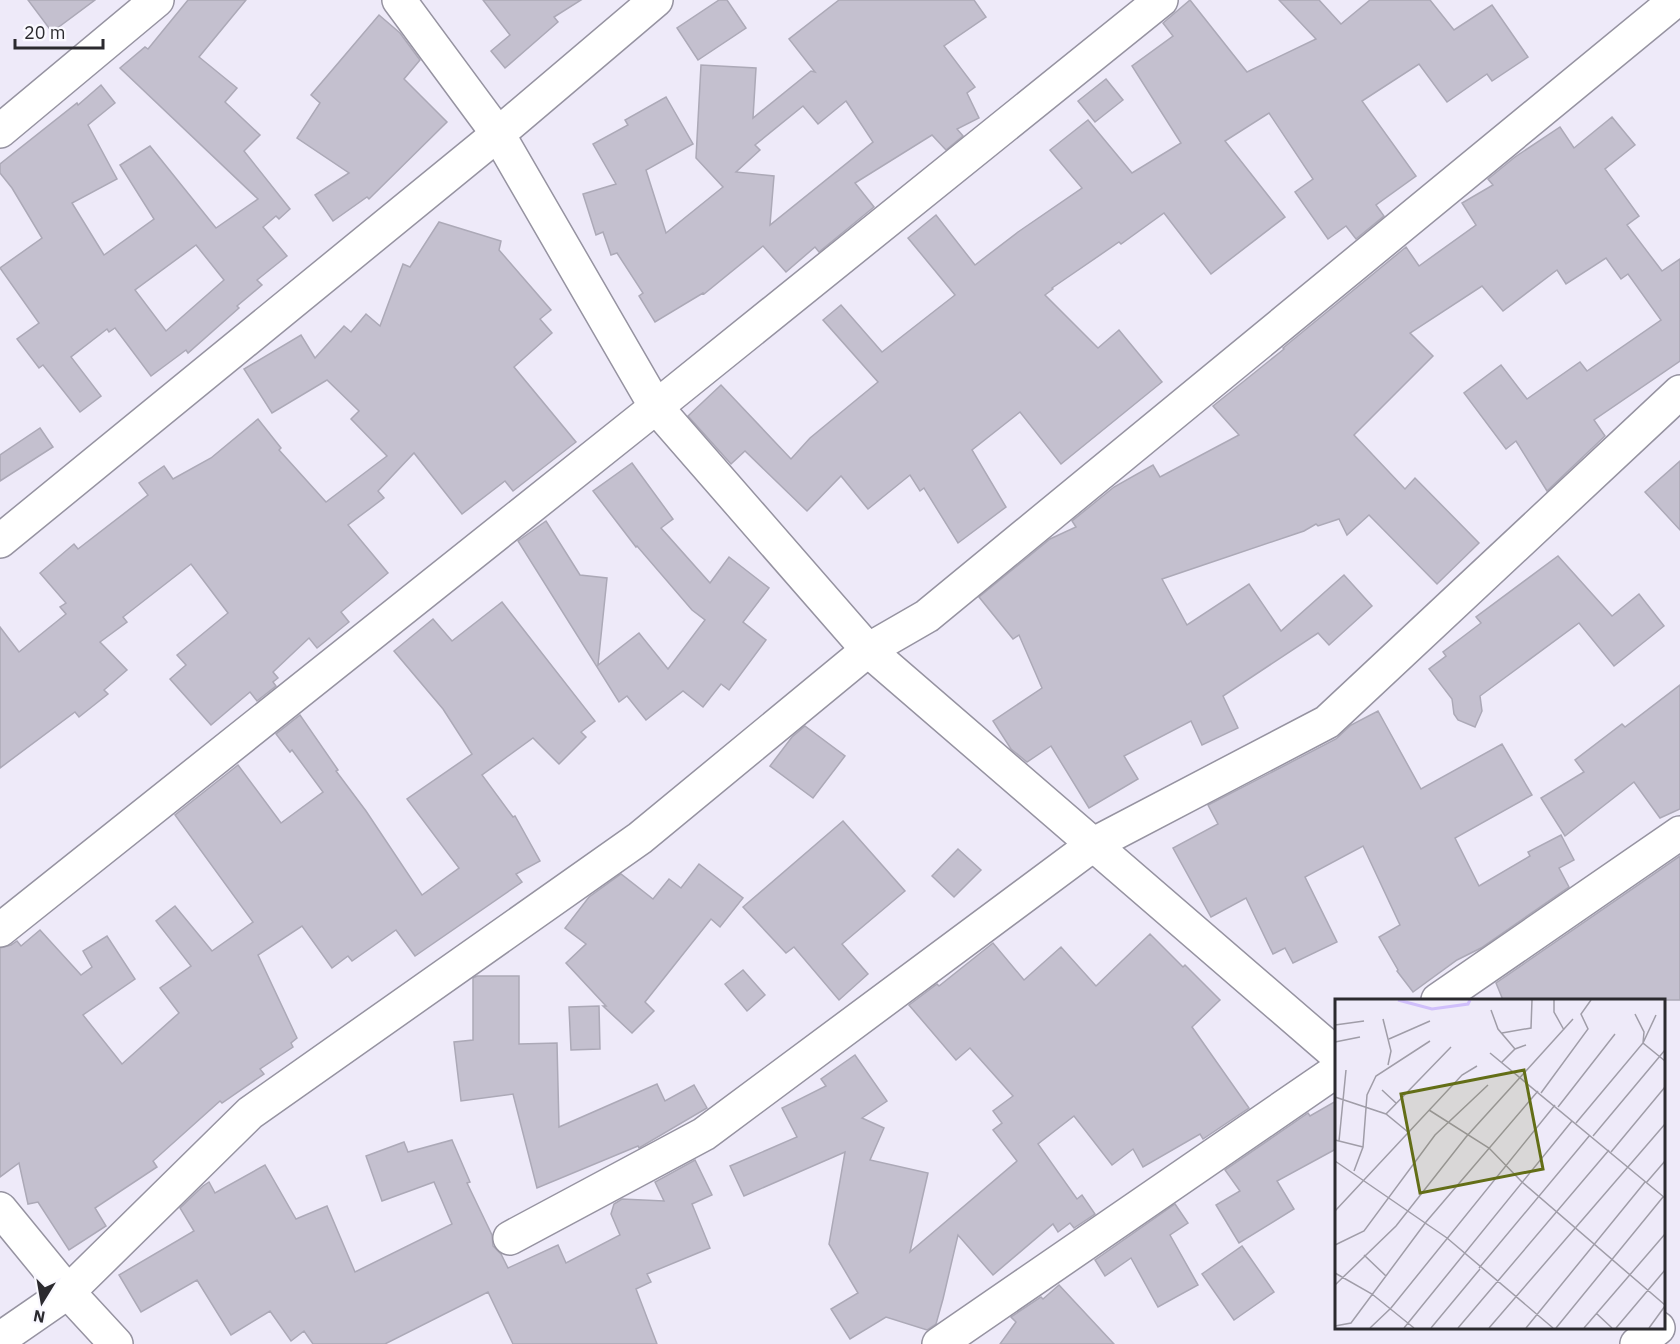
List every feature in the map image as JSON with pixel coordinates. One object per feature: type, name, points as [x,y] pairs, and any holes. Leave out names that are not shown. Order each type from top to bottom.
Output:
[{"type":"street","points":[[0,131],[157,0]]},
{"type":"street","points":[[399,0],[498,134],[656,407],[868,650],[1335,1053]]},
{"type":"street","points":[[0,541],[498,134],[656,0]]},
{"type":"street","points":[[0,930],[656,407],[1161,0]]},
{"type":"street","points":[[0,1340],[68,1292],[250,1113],[640,838],[868,650],[927,616],[1676,0]]},
{"type":"street","points":[[510,1238],[704,1134],[1094,844],[1327,722],[1680,392]]},
{"type":"street","points":[[1439,999],[1680,833]]},
{"type":"street","points":[[939,1344],[1335,1072]]},
{"type":"street","points":[[0,1209],[68,1292],[116,1344]]},
{"type":"street","points":[[1665,1322],[1680,1310]]},
{"type":"street","points":[[1637,1344],[1657,1329]]},
{"type":"building","points":[[28,0],[95,0],[52,32]]},
{"type":"building","points":[[188,0],[246,0],[199,57],[237,88],[225,102],[260,135],[244,151],[290,209],[279,219],[276,216],[263,227],[287,256],[257,280],[262,285],[188,353],[186,350],[151,376],[115,328],[109,332],[107,329],[71,357],[101,396],[80,412],[43,365],[39,368],[17,339],[39,323],[0,268],[42,238],[12,188],[0,173],[0,164],[101,85],[115,103],[88,125],[117,179],[72,203],[104,255],[154,219],[120,165],[150,146],[216,228],[258,199],[120,68],[145,47],[148,49]],"holes":[[[196,245],[224,280],[166,331],[135,290]]]},
{"type":"building","points":[[483,0],[581,0],[554,17],[558,22],[505,68],[491,51],[510,35]]},
{"type":"building","points":[[719,0],[727,0],[746,28],[698,60],[677,28]]},
{"type":"building","points":[[839,0],[974,0],[986,17],[944,46],[975,87],[967,93],[979,118],[957,129],[963,136],[946,150],[932,135],[855,183],[874,207],[819,252],[815,247],[786,272],[763,246],[704,294],[655,322],[639,296],[643,293],[617,253],[611,255],[603,232],[596,235],[583,194],[616,184],[593,144],[628,125],[625,120],[666,97],[693,144],[646,170],[666,233],[723,187],[696,158],[701,65],[756,68],[753,118],[811,71],[815,72],[789,39]],"holes":[[[846,101],[873,142],[770,225],[774,176],[736,172],[760,150],[755,145],[803,106],[818,124]]]},
{"type":"building","points":[[1190,0],[1247,72],[1316,39],[1279,0],[1319,0],[1341,24],[1370,0],[1430,0],[1454,30],[1492,5],[1528,57],[1492,81],[1487,74],[1447,102],[1419,64],[1362,101],[1416,176],[1376,205],[1384,216],[1356,239],[1346,226],[1328,239],[1295,192],[1313,179],[1269,113],[1225,141],[1285,217],[1211,274],[1164,213],[1121,244],[1119,242],[1052,288],[1045,295],[1098,348],[1119,330],[1162,382],[1061,464],[1020,412],[972,450],[1006,507],[958,543],[924,488],[920,491],[910,475],[868,509],[841,476],[807,511],[745,451],[731,464],[688,416],[721,385],[791,459],[810,438],[878,382],[823,320],[841,305],[882,352],[955,295],[908,238],[936,215],[975,265],[1082,188],[1050,150],[1088,120],[1132,173],[1181,143],[1132,66],[1173,36],[1163,23]]},
{"type":"building","points":[[379,15],[400,33],[420,60],[404,79],[447,122],[369,199],[367,197],[333,221],[315,195],[349,173],[297,138],[320,103],[311,95]]},
{"type":"building","points":[[1106,79],[1123,100],[1095,122],[1078,101]]},
{"type":"building","points":[[1612,117],[1635,145],[1605,169],[1639,216],[1627,225],[1662,271],[1680,259],[1680,361],[1594,420],[1605,436],[1547,491],[1516,441],[1506,449],[1464,393],[1501,365],[1527,399],[1580,362],[1587,371],[1661,320],[1628,274],[1621,279],[1606,258],[1566,284],[1557,270],[1503,311],[1482,286],[1410,333],[1433,356],[1354,435],[1405,489],[1415,478],[1479,543],[1437,584],[1369,515],[1347,535],[1339,519],[1318,526],[1316,524],[1304,531],[1162,579],[1187,625],[1249,584],[1281,631],[1344,575],[1372,606],[1329,645],[1318,633],[1223,696],[1238,728],[1202,745],[1191,721],[1124,756],[1138,779],[1089,808],[1051,746],[1027,762],[1011,749],[993,721],[1042,688],[1019,635],[1013,639],[979,597],[1050,539],[1076,527],[1072,521],[1114,487],[1153,465],[1160,477],[1239,435],[1213,406],[1406,247],[1419,266],[1476,225],[1462,203],[1493,185],[1488,179],[1515,157],[1560,127],[1574,148]]},
{"type":"building","points":[[439,222],[501,241],[499,250],[551,310],[540,319],[552,333],[514,367],[576,442],[513,491],[505,481],[462,514],[414,453],[378,491],[384,498],[348,525],[388,573],[341,612],[349,622],[317,648],[309,638],[273,672],[278,678],[273,682],[276,686],[257,701],[250,692],[211,725],[170,679],[186,665],[177,655],[228,613],[191,564],[123,617],[127,622],[100,642],[127,670],[104,690],[108,694],[79,717],[75,712],[0,768],[0,627],[19,652],[66,614],[60,607],[66,603],[40,573],[74,544],[78,549],[148,495],[139,483],[164,466],[173,479],[211,458],[258,419],[281,448],[279,450],[326,502],[387,456],[351,419],[359,411],[327,380],[272,413],[244,369],[301,335],[315,358],[344,326],[351,332],[366,314],[380,326],[403,264],[410,267]]},
{"type":"building","points":[[40,428],[53,447],[0,481],[0,455]]},
{"type":"building","points":[[1680,461],[1680,530],[1645,492]]},
{"type":"building","points":[[632,463],[673,519],[661,528],[710,583],[729,557],[769,588],[743,622],[766,640],[729,690],[721,684],[703,707],[683,691],[646,720],[627,696],[619,702],[518,541],[546,521],[580,575],[607,578],[598,665],[639,633],[668,669],[705,620],[692,610],[636,547],[593,491]]},
{"type":"building","points":[[1558,556],[1612,616],[1639,594],[1664,626],[1614,666],[1579,623],[1480,696],[1482,711],[1475,727],[1458,720],[1454,714],[1452,699],[1429,669],[1446,656],[1443,652],[1481,623],[1476,617]]},
{"type":"building","points":[[502,602],[595,721],[581,732],[586,737],[559,764],[533,738],[482,775],[513,817],[515,816],[540,861],[516,874],[522,882],[415,956],[396,930],[352,961],[348,956],[332,968],[302,926],[258,955],[297,1038],[291,1043],[293,1047],[260,1069],[264,1074],[222,1103],[220,1101],[153,1161],[157,1167],[95,1208],[106,1226],[69,1250],[38,1202],[28,1204],[19,1163],[0,1177],[0,948],[17,941],[21,946],[40,930],[81,975],[92,967],[83,951],[107,936],[135,979],[83,1015],[122,1064],[179,1013],[160,988],[191,966],[156,921],[175,906],[212,951],[253,922],[175,815],[238,765],[281,823],[323,792],[292,750],[290,752],[276,734],[300,715],[422,895],[459,868],[407,799],[472,754],[443,709],[394,651],[433,619],[452,641]]},
{"type":"building","points":[[1680,685],[1680,809],[1660,818],[1634,782],[1565,836],[1541,798],[1584,772],[1575,760],[1622,724],[1625,727]]},
{"type":"building","points":[[1378,711],[1421,789],[1502,744],[1532,795],[1455,838],[1479,886],[1530,856],[1528,852],[1561,835],[1574,860],[1559,868],[1569,887],[1481,948],[1457,960],[1413,992],[1397,971],[1379,937],[1400,925],[1363,846],[1305,877],[1337,942],[1293,963],[1285,948],[1273,954],[1246,898],[1211,917],[1173,848],[1218,824],[1208,805],[1336,739],[1351,725]]},
{"type":"building","points":[[805,726],[845,756],[813,798],[770,766],[792,737]]},
{"type":"building","points":[[843,821],[905,891],[842,944],[868,974],[839,1000],[794,947],[786,953],[743,907]]},
{"type":"building","points":[[958,849],[981,870],[954,897],[932,876]]},
{"type":"building","points":[[1680,856],[1680,1000],[1503,999],[1496,983]]},
{"type":"building","points":[[699,864],[743,898],[720,927],[711,919],[645,1002],[654,1011],[632,1033],[603,1006],[606,1006],[566,963],[586,944],[565,928],[589,897],[621,874],[653,899],[669,879],[681,888]]},
{"type":"building","points":[[1150,934],[1220,1000],[1192,1027],[1249,1108],[1203,1139],[1200,1134],[1143,1167],[1133,1149],[1112,1165],[1074,1116],[1038,1144],[1077,1199],[1082,1195],[1095,1214],[1074,1228],[1070,1223],[1058,1232],[1053,1224],[993,1275],[958,1235],[936,1324],[927,1330],[886,1317],[850,1339],[831,1309],[858,1293],[829,1244],[845,1152],[744,1196],[730,1166],[797,1137],[782,1108],[826,1086],[821,1079],[855,1055],[887,1101],[862,1118],[884,1128],[870,1160],[928,1173],[910,1252],[1017,1161],[993,1130],[1002,1123],[993,1111],[1013,1096],[970,1048],[956,1060],[909,1005],[937,984],[939,986],[993,943],[1024,980],[1061,947],[1096,986]]},
{"type":"building","points":[[743,970],[765,995],[747,1011],[725,984]]},
{"type":"building","points":[[477,976],[519,976],[519,1044],[557,1043],[559,1127],[657,1084],[665,1101],[694,1085],[707,1108],[639,1148],[638,1146],[537,1188],[513,1094],[461,1101],[454,1042],[473,1040],[473,978]]},
{"type":"building","points":[[599,1006],[600,1049],[571,1050],[569,1007]]},
{"type":"building","points":[[1335,1102],[1335,1150],[1277,1181],[1294,1209],[1239,1243],[1216,1205],[1240,1191],[1225,1170],[1308,1113],[1310,1116]]},
{"type":"building","points":[[452,1140],[470,1182],[467,1183],[492,1235],[493,1246],[501,1254],[508,1268],[558,1245],[566,1263],[620,1235],[611,1214],[614,1204],[622,1199],[664,1201],[655,1182],[695,1160],[712,1195],[692,1204],[710,1248],[647,1274],[651,1282],[636,1289],[657,1344],[513,1344],[488,1292],[385,1344],[313,1344],[304,1331],[291,1341],[270,1311],[231,1335],[197,1280],[141,1312],[119,1275],[194,1231],[180,1208],[203,1186],[209,1182],[215,1193],[265,1165],[296,1219],[327,1206],[355,1272],[452,1224],[434,1182],[382,1201],[366,1156],[404,1142],[408,1152]]},
{"type":"building","points":[[1175,1204],[1188,1223],[1170,1235],[1198,1285],[1158,1307],[1131,1258],[1105,1276],[1095,1260]]},
{"type":"building","points":[[1242,1246],[1274,1292],[1234,1320],[1202,1274]]},
{"type":"building","points":[[1059,1285],[1114,1344],[1000,1344],[1016,1322],[1011,1317],[1041,1297],[1043,1299]]}]
